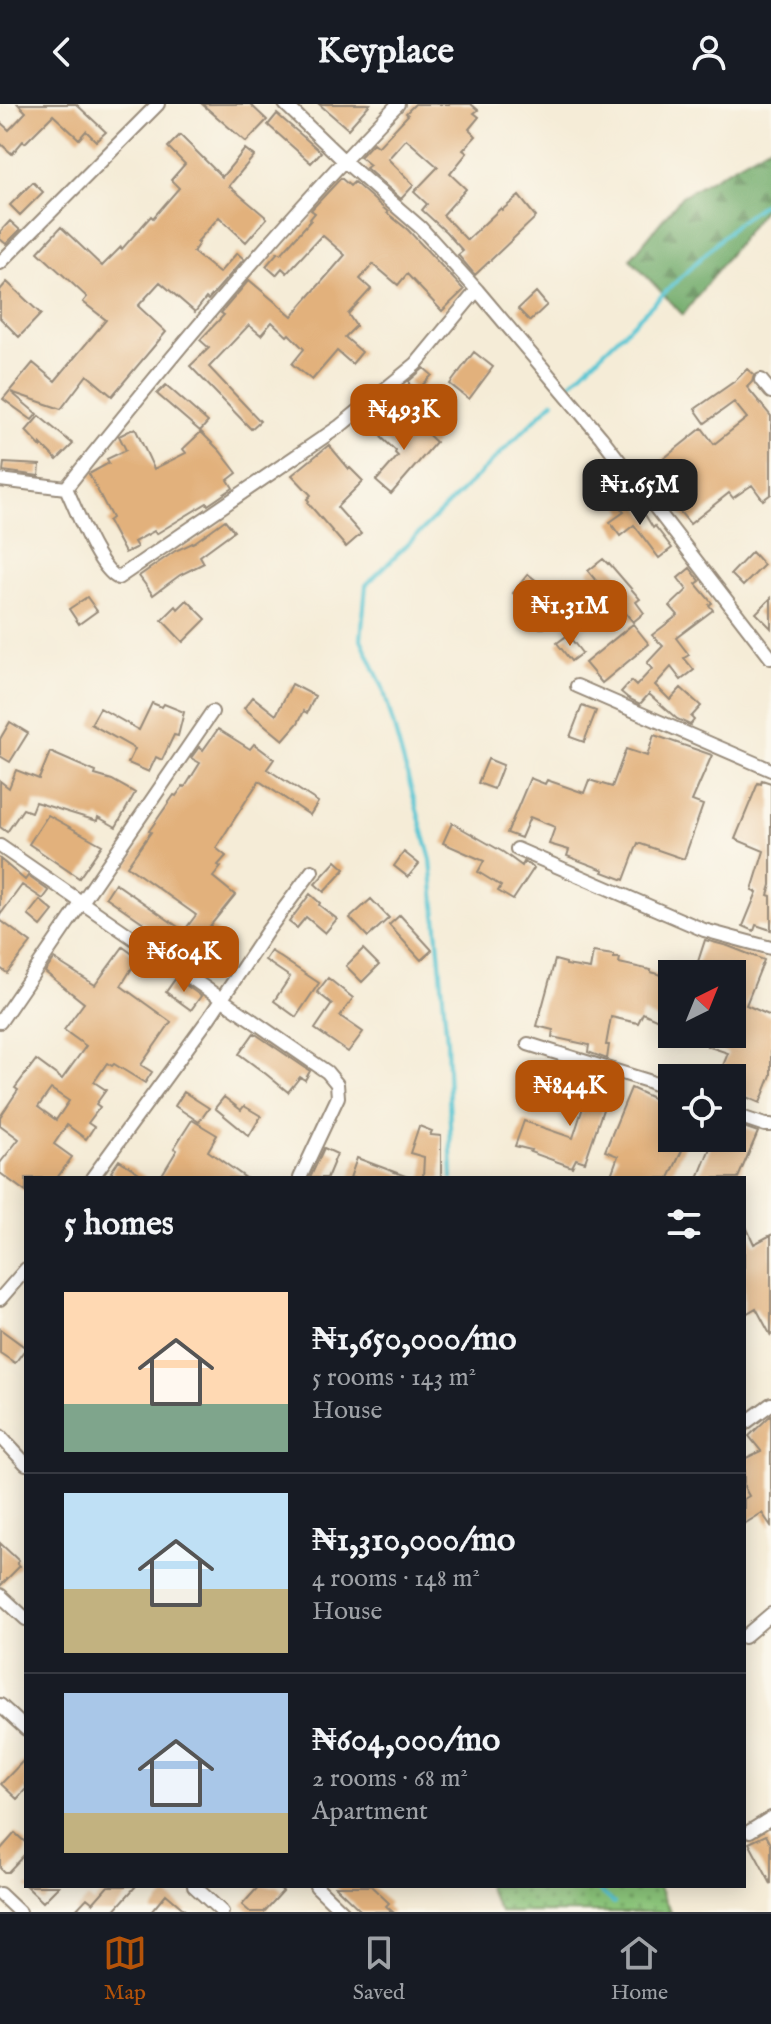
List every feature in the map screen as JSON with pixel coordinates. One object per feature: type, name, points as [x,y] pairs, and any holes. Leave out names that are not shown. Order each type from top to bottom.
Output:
[{"type":"street","points":[[0,263],[158,104]]},
{"type":"street","points":[[285,104],[421,228],[477,290],[601,437],[771,658]]},
{"type":"street","points":[[66,488],[152,381],[343,160],[398,104]]},
{"type":"street","points":[[66,488],[101,562],[109,574],[118,578],[340,426],[416,364],[477,290]]},
{"type":"street","points":[[761,380],[771,392]]},
{"type":"street","points":[[0,480],[66,488]]},
{"type":"street","points":[[577,686],[771,770]]},
{"type":"street","points":[[0,1022],[212,712]]},
{"type":"street","points":[[0,846],[327,1072],[337,1084],[338,1097],[301,1176]]},
{"type":"street","points":[[517,849],[704,930],[771,948]]},
{"type":"street","points":[[93,1176],[312,871]]},
{"type":"street","points":[[528,1044],[658,1085]]},
{"type":"street","points":[[746,1119],[771,1125]]},
{"type":"street","points":[[0,1299],[24,1271]]},
{"type":"street","points":[[746,1423],[771,1404]]},
{"type":"street","points":[[0,1436],[24,1462]]},
{"type":"street","points":[[0,1595],[24,1617]]},
{"type":"street","points":[[746,1635],[771,1614]]},
{"type":"street","points":[[0,1705],[24,1727]]},
{"type":"street","points":[[750,1831],[771,1818]]},
{"type":"street","points":[[196,1888],[215,1910]]},
{"type":"street","points":[[318,1888],[343,1912]]},
{"type":"street","points":[[0,1894],[19,1912]]},
{"type":"green space","points":[[771,145],[771,205],[766,206],[683,315],[630,259],[682,196]]},
{"type":"green space","points":[[488,1888],[659,1888],[671,1912],[500,1912]]},
{"type":"building","points":[[18,104],[76,104],[106,132],[96,141],[86,131],[79,139],[53,115],[12,154],[0,143],[0,122],[9,130],[26,112]]},
{"type":"building","points":[[202,104],[250,104],[267,120],[246,142]]},
{"type":"building","points":[[319,104],[370,104],[348,129]]},
{"type":"building","points":[[415,104],[471,104],[478,110],[474,113],[479,117],[469,129],[476,136],[463,150],[467,153],[450,174],[466,189],[443,215],[467,240],[501,208],[519,196],[536,217],[475,275],[458,255],[463,251],[422,210],[427,204],[414,192],[438,167],[406,139],[388,159],[414,185],[401,199],[366,168],[370,165],[360,157],[373,143],[378,147]]},
{"type":"building","points":[[277,114],[321,152],[311,163],[268,125]]},
{"type":"building","points":[[180,135],[222,177],[245,149],[254,156],[229,186],[267,218],[246,242],[219,217],[197,242],[193,252],[219,273],[237,253],[244,259],[195,312],[160,282],[138,306],[166,332],[112,396],[87,375],[61,409],[11,392],[37,414],[32,420],[3,399],[33,363],[55,381],[106,320],[83,302],[87,297],[38,252],[61,227],[102,266],[151,216],[153,218],[179,188],[171,180],[185,164],[168,147]]},
{"type":"building","points":[[341,178],[350,186],[354,182],[408,230],[464,290],[442,311],[407,274],[398,285],[373,264],[360,279],[371,289],[348,314],[356,326],[345,337],[362,352],[352,364],[337,351],[312,380],[292,364],[304,349],[289,334],[287,336],[272,322],[261,335],[249,325],[209,367],[260,421],[251,429],[190,366],[209,348],[200,340],[224,315],[221,313],[249,280],[292,316],[345,255],[322,235],[287,273],[282,268],[276,275],[266,266],[311,220],[315,213],[311,210]]},
{"type":"building","points":[[33,182],[43,192],[20,215],[10,205]]},
{"type":"building","points":[[10,221],[20,230],[6,244],[0,239],[0,232]]},
{"type":"building","points":[[7,282],[41,314],[19,337],[0,318],[0,290]]},
{"type":"building","points":[[536,292],[547,305],[530,321],[518,309]]},
{"type":"building","points":[[474,352],[493,367],[469,399],[450,384]]},
{"type":"building","points":[[424,368],[432,375],[417,391],[409,381]]},
{"type":"building","points":[[747,369],[754,375],[747,387],[771,416],[771,494],[763,500],[752,485],[733,498],[729,493],[690,524],[672,502],[667,506],[650,484],[650,479],[667,467],[662,460],[702,428],[714,444],[747,418],[734,402],[705,423],[695,409]]},
{"type":"building","points":[[166,385],[208,422],[200,431],[157,394]]},
{"type":"building","points":[[39,416],[73,444],[57,460],[26,431]]},
{"type":"building","points":[[412,419],[436,442],[391,494],[376,481],[398,456],[381,437],[397,420],[405,427]]},
{"type":"building","points":[[135,428],[154,469],[186,453],[183,449],[201,432],[237,473],[228,480],[233,488],[156,534],[154,531],[134,542],[137,547],[125,553],[108,521],[112,518],[89,474],[109,463],[107,459],[126,450],[119,436]]},
{"type":"building","points":[[329,445],[363,481],[337,507],[361,534],[346,547],[308,503],[311,495],[292,475]]},
{"type":"building","points":[[4,463],[40,465],[39,476],[3,471]]},
{"type":"building","points":[[635,498],[653,528],[655,526],[672,548],[659,558],[634,525],[620,536],[610,522],[624,512],[619,506]]},
{"type":"building","points":[[225,520],[234,531],[200,556],[204,563],[180,575],[153,595],[139,576]]},
{"type":"building","points":[[752,552],[764,565],[743,586],[731,574]]},
{"type":"building","points":[[603,559],[640,599],[636,602],[644,613],[633,622],[611,595],[585,618],[573,604],[597,582],[588,571]]},
{"type":"building","points":[[690,568],[700,581],[696,584],[712,603],[709,605],[713,610],[676,638],[689,655],[684,658],[694,670],[681,680],[671,667],[655,685],[670,700],[681,688],[701,706],[691,717],[694,720],[690,725],[677,719],[649,694],[640,704],[621,692],[631,681],[636,686],[652,669],[647,663],[663,646],[652,635],[678,615],[670,606],[687,590],[678,578]]},
{"type":"building","points":[[528,574],[544,587],[537,597],[556,613],[544,628],[532,621],[540,613],[513,593]]},
{"type":"building","points":[[87,597],[97,611],[79,624],[69,609]]},
{"type":"building","points":[[771,598],[771,628],[756,613]]},
{"type":"building","points":[[187,600],[206,619],[183,642],[162,620]]},
{"type":"building","points":[[633,624],[649,644],[602,683],[585,663]]},
{"type":"building","points":[[568,635],[582,653],[571,661],[557,643]]},
{"type":"building","points":[[292,684],[315,696],[307,713],[304,711],[283,740],[244,708],[253,697],[276,715]]},
{"type":"building","points":[[152,703],[184,712],[178,736],[174,735],[162,760],[156,757],[149,772],[128,763],[135,749],[91,724],[100,708],[139,730]]},
{"type":"building","points":[[582,706],[596,711],[584,742],[570,737]]},
{"type":"building","points":[[10,722],[28,733],[10,762],[0,756],[0,739]]},
{"type":"building","points":[[218,729],[250,749],[254,744],[274,759],[267,769],[318,802],[310,815],[259,781],[216,848],[226,856],[213,877],[235,895],[210,926],[233,946],[211,972],[184,949],[106,897],[115,883],[184,931],[196,915],[127,866],[174,795],[185,787],[200,763],[191,758],[199,747],[203,750]]},
{"type":"building","points":[[654,735],[712,755],[692,801],[703,805],[684,859],[638,843],[624,880],[567,856],[569,850],[549,844],[555,827],[530,817],[521,838],[507,833],[530,778],[545,784],[547,780],[584,793],[589,780],[612,787],[626,749],[647,756]]},
{"type":"building","points":[[50,752],[135,793],[116,827],[98,817],[97,821],[35,802],[31,812],[23,809],[7,832],[0,827],[0,781],[9,788],[16,770],[39,779]]},
{"type":"building","points":[[488,759],[503,765],[494,789],[478,783]]},
{"type":"building","points":[[762,780],[771,783],[771,885],[768,895],[771,896],[771,930],[756,925],[754,931],[743,926],[757,892],[752,890],[764,851],[735,839]]},
{"type":"building","points":[[48,815],[102,845],[79,878],[29,844]]},
{"type":"building","points":[[452,823],[522,866],[524,862],[534,868],[513,900],[498,891],[501,886],[478,872],[484,861],[443,843]]},
{"type":"building","points":[[404,852],[419,864],[408,877],[394,866]]},
{"type":"building","points":[[0,859],[25,880],[28,876],[49,891],[43,899],[22,885],[0,915]]},
{"type":"building","points":[[336,861],[345,869],[324,892],[315,884]]},
{"type":"building","points":[[310,894],[337,919],[325,933],[306,917],[297,928],[289,922]]},
{"type":"building","points":[[371,899],[389,918],[368,937],[350,918]]},
{"type":"building","points":[[40,900],[53,911],[41,926],[28,915]]},
{"type":"building","points":[[400,915],[432,950],[421,960],[389,925]]},
{"type":"building","points":[[0,920],[31,943],[7,973],[0,968]]},
{"type":"building","points":[[705,940],[764,960],[746,1005],[746,960],[699,960]]},
{"type":"building","points":[[123,947],[138,958],[121,986],[171,1022],[141,1065],[152,1072],[145,1083],[107,1063],[94,1082],[106,1090],[96,1104],[100,1107],[88,1123],[94,1127],[86,1139],[67,1125],[54,1144],[72,1157],[58,1176],[24,1176],[24,1191],[0,1173],[0,1163],[19,1139],[0,1125],[0,1117],[18,1090],[15,1088],[36,1060],[62,1079],[86,1046],[64,1030],[84,1003],[45,972],[54,959],[95,985]],"holes":[[[51,1089],[69,1101],[56,1120],[38,1107]]]},
{"type":"building","points":[[363,949],[379,965],[362,982],[346,966]]},
{"type":"building","points":[[271,951],[319,983],[296,1017],[274,1001],[290,977],[265,960]]},
{"type":"building","points":[[593,952],[614,955],[614,958],[620,958],[619,963],[658,974],[658,1020],[643,1013],[638,1023],[611,1017],[607,1059],[588,1052],[589,1045],[552,1037],[553,1030],[537,1026],[555,960],[590,969]]},
{"type":"building","points":[[176,978],[201,996],[191,1010],[166,992]]},
{"type":"building","points":[[328,978],[353,998],[340,1016],[363,1032],[348,1052],[315,1029],[332,1004],[317,992]]},
{"type":"building","points":[[746,1005],[771,1016],[771,1075],[760,1103],[746,1097],[746,1064],[724,1064],[728,1053],[713,1048],[746,1048]]},
{"type":"building","points":[[254,1033],[310,1071],[305,1080],[300,1077],[288,1092],[239,1054]]},
{"type":"building","points":[[590,1072],[613,1080],[585,1162],[576,1159],[572,1167],[515,1146],[524,1121],[573,1138],[586,1098],[582,1097]]},
{"type":"building","points":[[631,1088],[658,1101],[658,1152],[681,1152],[670,1176],[611,1176],[618,1156],[605,1151]]},
{"type":"building","points":[[184,1092],[209,1108],[199,1122],[175,1106]]},
{"type":"building","points":[[224,1097],[241,1110],[244,1106],[261,1116],[249,1136],[215,1108]]},
{"type":"building","points":[[192,1120],[217,1135],[208,1151],[243,1176],[161,1176],[177,1150],[174,1148]]},
{"type":"building","points":[[419,1126],[432,1131],[430,1135],[441,1136],[441,1176],[423,1176],[424,1157],[410,1153]]},
{"type":"building","points":[[746,1128],[758,1132],[739,1176],[699,1176],[708,1152],[746,1152]]},
{"type":"building","points":[[324,1148],[337,1154],[328,1176],[311,1176]]},
{"type":"building","points":[[357,1158],[405,1176],[351,1176]]},
{"type":"building","points":[[119,1160],[144,1176],[116,1176],[111,1172]]},
{"type":"building","points":[[746,1226],[754,1244],[771,1235],[771,1336],[756,1308],[746,1314]]},
{"type":"building","points":[[0,1329],[24,1347],[15,1363],[0,1353]]},
{"type":"building","points":[[771,1415],[771,1526],[762,1513],[746,1523],[746,1498],[749,1496],[746,1491],[746,1458],[761,1451],[749,1436]]},
{"type":"building","points":[[0,1543],[19,1561],[20,1566],[0,1586]]},
{"type":"building","points":[[24,1760],[24,1791],[17,1799],[1,1784]]},
{"type":"building","points":[[15,1833],[24,1841],[24,1855],[8,1872],[0,1868],[0,1850]]},
{"type":"building","points":[[766,1835],[771,1844],[771,1884],[749,1843]]},
{"type":"building","points":[[28,1888],[57,1888],[43,1902]]},
{"type":"building","points":[[106,1888],[134,1888],[113,1912],[74,1912],[87,1898],[93,1903]]},
{"type":"building","points":[[257,1888],[279,1888],[283,1891],[264,1912],[250,1912],[242,1905]]},
{"type":"building","points":[[337,1888],[373,1888],[389,1903],[386,1906],[393,1912],[362,1912]]},
{"type":"building","points":[[166,1894],[187,1912],[151,1912]]},
{"type":"waterway","points":[[570,384],[735,225],[771,198]]},
{"type":"waterway","points":[[452,1176],[447,1041],[431,860],[383,688],[361,639],[366,585],[554,401]]},
{"type":"waterway","points":[[596,1888],[614,1903]]}]
